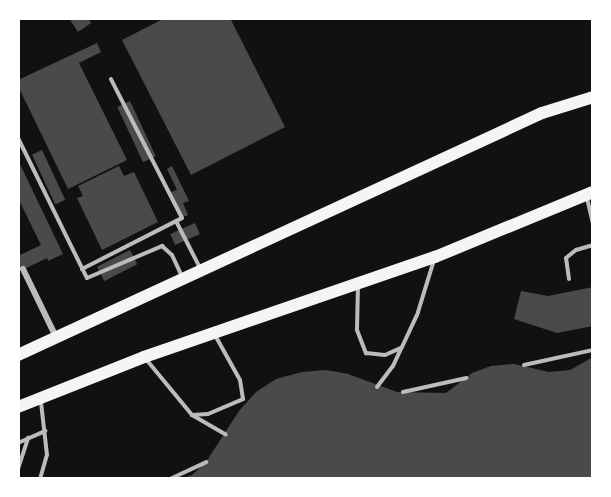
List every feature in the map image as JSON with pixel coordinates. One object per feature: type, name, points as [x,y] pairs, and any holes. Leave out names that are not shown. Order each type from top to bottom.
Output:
[{"type":"main road","points":[[18,356],[542,113],[593,97]]},
{"type":"main road","points":[[18,407],[144,357],[435,257],[589,194]]},
{"type":"street","points":[[23,269],[56,337]]},
{"type":"lane","points":[[82,269],[182,218],[111,79]]},
{"type":"lane","points":[[18,138],[87,278],[162,246],[172,255],[183,278]]},
{"type":"lane","points":[[589,194],[593,223]]},
{"type":"lane","points":[[176,221],[201,270]]},
{"type":"lane","points":[[569,279],[566,258],[576,250],[593,245]]},
{"type":"lane","points":[[377,387],[393,366],[418,312],[435,257]]},
{"type":"lane","points":[[358,285],[357,330],[366,353],[385,355],[402,347]]},
{"type":"lane","points":[[192,415],[208,414],[243,399],[240,380],[214,332]]},
{"type":"lane","points":[[524,366],[593,350]]},
{"type":"lane","points":[[144,357],[192,415],[226,435]]},
{"type":"lane","points":[[403,392],[466,378]]},
{"type":"lane","points":[[39,479],[47,455],[40,398]]},
{"type":"lane","points":[[18,443],[45,431]]},
{"type":"lane","points":[[18,469],[28,438]]},
{"type":"lane","points":[[170,479],[206,462]]},
{"type":"building","points":[[69,18],[88,18],[91,23],[78,32]]},
{"type":"building","points":[[165,18],[230,18],[285,127],[191,175],[122,40]]},
{"type":"building","points":[[97,43],[101,52],[79,63],[127,160],[68,189],[18,86],[18,80]]},
{"type":"building","points":[[130,101],[156,156],[143,162],[117,107]]},
{"type":"building","points":[[42,150],[65,200],[55,204],[32,155]]},
{"type":"building","points":[[18,160],[63,254],[48,261],[47,258],[18,272],[18,256],[41,245],[18,198]]},
{"type":"building","points":[[119,166],[124,176],[134,172],[158,222],[102,250],[77,198],[83,196],[78,186]]},
{"type":"building","points":[[172,166],[189,201],[183,203],[188,215],[183,217],[171,192],[177,190],[167,169]]},
{"type":"building","points":[[195,223],[200,234],[175,245],[170,234]]},
{"type":"building","points":[[130,250],[137,264],[104,281],[97,267]]},
{"type":"building","points":[[593,287],[593,326],[557,333],[514,319],[521,291],[548,296]]},
{"type":"building","points":[[593,357],[593,479],[181,479],[192,475],[206,462],[239,411],[256,392],[276,379],[302,372],[326,370],[348,374],[397,392],[446,393],[472,373],[491,366],[514,364],[549,372],[570,370]]}]
